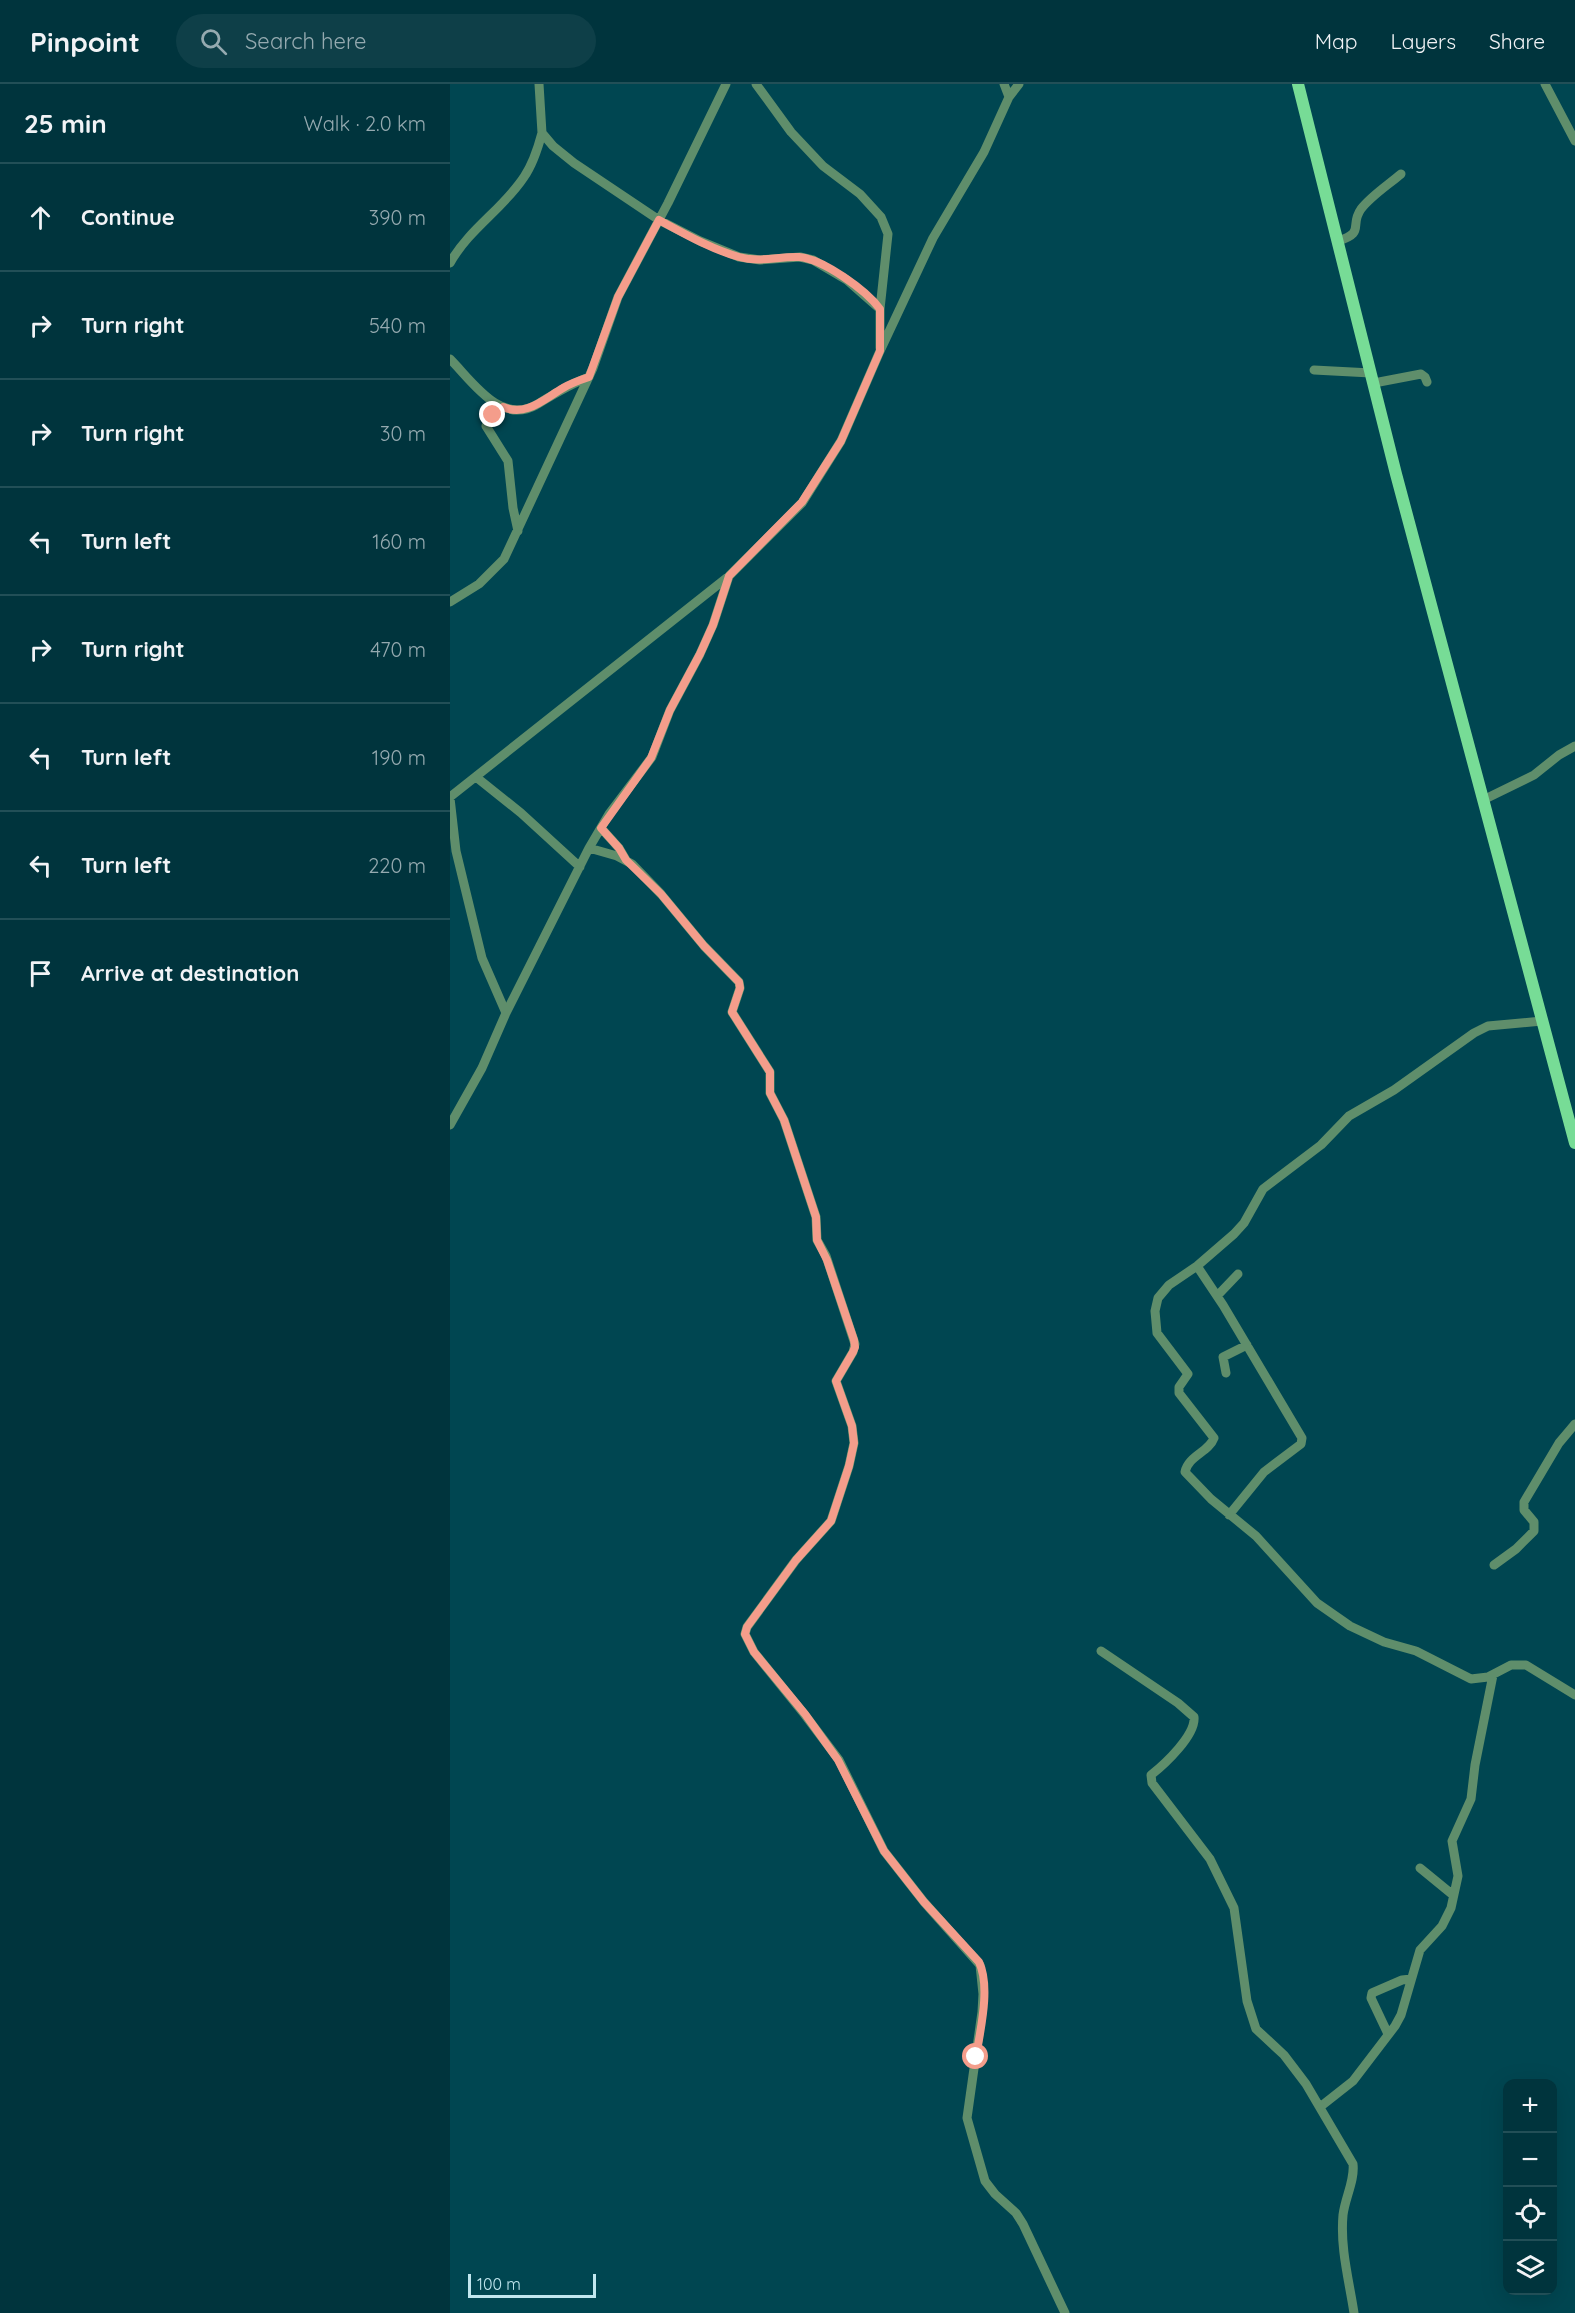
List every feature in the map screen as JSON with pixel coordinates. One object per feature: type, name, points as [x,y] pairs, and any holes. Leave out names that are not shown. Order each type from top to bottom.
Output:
[{"type":"main road","points":[[1298,84],[1396,474],[1575,1143]]},
{"type":"street","points":[[450,263],[467,238],[524,178],[543,133],[539,84]]},
{"type":"street","points":[[450,602],[466,594],[490,575],[504,559],[589,377],[618,297],[726,84]]},
{"type":"street","points":[[756,84],[791,132],[823,166],[860,194],[881,217],[888,234],[880,309],[880,351]]},
{"type":"street","points":[[1004,84],[1009,97]]},
{"type":"street","points":[[506,1013],[482,958],[456,851],[450,798],[729,576],[793,513],[815,485],[853,417],[880,351],[933,238],[984,152],[1009,97],[1019,84]]},
{"type":"street","points":[[1545,84],[1575,141]]},
{"type":"street","points":[[543,133],[553,146],[574,164],[659,220],[700,241],[739,257],[760,260],[800,257],[813,260],[847,280],[880,309]]},
{"type":"street","points":[[1338,241],[1354,234],[1357,229],[1356,219],[1362,208],[1401,174]]},
{"type":"street","points":[[450,359],[484,394],[503,407],[517,411],[529,408],[564,387],[589,377]]},
{"type":"street","points":[[1314,370],[1373,378],[1421,374],[1425,376],[1427,382]]},
{"type":"street","points":[[503,407],[486,426],[507,457],[518,531]]},
{"type":"street","points":[[450,1125],[482,1068],[506,1013],[589,848],[651,758],[670,710],[713,625],[729,576]]},
{"type":"street","points":[[1483,800],[1534,775],[1559,755],[1575,746]]},
{"type":"street","points":[[476,777],[521,813],[580,867]]},
{"type":"street","points":[[601,828],[619,848],[626,860],[661,894],[704,946],[739,982],[740,988],[732,1012],[770,1072],[770,1093],[784,1120],[816,1217],[817,1240],[827,1260],[855,1344],[836,1381],[852,1426],[854,1443],[831,1521],[796,1560],[747,1627],[745,1634],[754,1652],[798,1705],[838,1760],[884,1851],[924,1902],[980,1965],[984,1994],[967,2118],[985,2181],[995,2194],[1016,2213],[1023,2224],[1065,2313]]},
{"type":"street","points":[[589,848],[626,860]]},
{"type":"street","points":[[1542,1021],[1480,1029],[1394,1090],[1349,1116],[1321,1144],[1268,1184],[1244,1223],[1197,1266],[1169,1285],[1160,1294],[1155,1311],[1159,1337],[1188,1372],[1188,1377],[1179,1388],[1179,1394],[1214,1438],[1211,1444],[1191,1461],[1185,1472],[1229,1515],[1256,1536],[1317,1603],[1350,1626],[1384,1642],[1416,1651],[1471,1679],[1492,1675],[1511,1665],[1526,1665],[1533,1667],[1548,1680],[1575,1695]]},
{"type":"street","points":[[1197,1266],[1298,1427],[1302,1442],[1264,1472],[1229,1515]]},
{"type":"street","points":[[1217,1296],[1238,1274]]},
{"type":"street","points":[[1226,1373],[1223,1357],[1247,1345]]},
{"type":"street","points":[[1494,1565],[1516,1549],[1534,1531],[1534,1522],[1524,1510],[1524,1502],[1559,1443],[1575,1424]]},
{"type":"street","points":[[1101,1652],[1178,1702],[1194,1717],[1191,1731],[1171,1757],[1151,1776],[1152,1783],[1210,1859],[1234,1908],[1238,1925],[1241,1972],[1248,2010],[1254,2026],[1284,2055],[1320,2107],[1353,2167],[1343,2213],[1343,2233],[1344,2257],[1354,2313]]},
{"type":"street","points":[[1320,2107],[1353,2081],[1399,2021],[1420,1950],[1442,1926],[1451,1908],[1458,1876],[1452,1841],[1471,1799],[1492,1675]]},
{"type":"street","points":[[1420,1868],[1453,1895]]},
{"type":"street","points":[[1388,2034],[1371,1995],[1387,1986],[1411,1979]]},
{"type":"route","points":[[493,415],[503,407],[517,411],[524,410],[564,387],[589,377],[604,341],[618,297],[659,220],[700,241],[739,257],[773,260],[800,257],[813,260],[847,280],[880,309],[880,351],[841,441],[815,485],[793,513],[729,576],[713,625],[670,710],[649,762],[601,828],[619,848],[626,860],[661,894],[684,924],[739,982],[740,988],[732,1012],[770,1072],[770,1093],[784,1120],[816,1217],[817,1240],[827,1260],[855,1344],[836,1381],[849,1415],[854,1443],[831,1521],[796,1560],[755,1615],[747,1627],[745,1634],[747,1642],[805,1714],[838,1760],[884,1851],[912,1888],[979,1962],[982,1968],[984,1994],[976,2057]]}]
